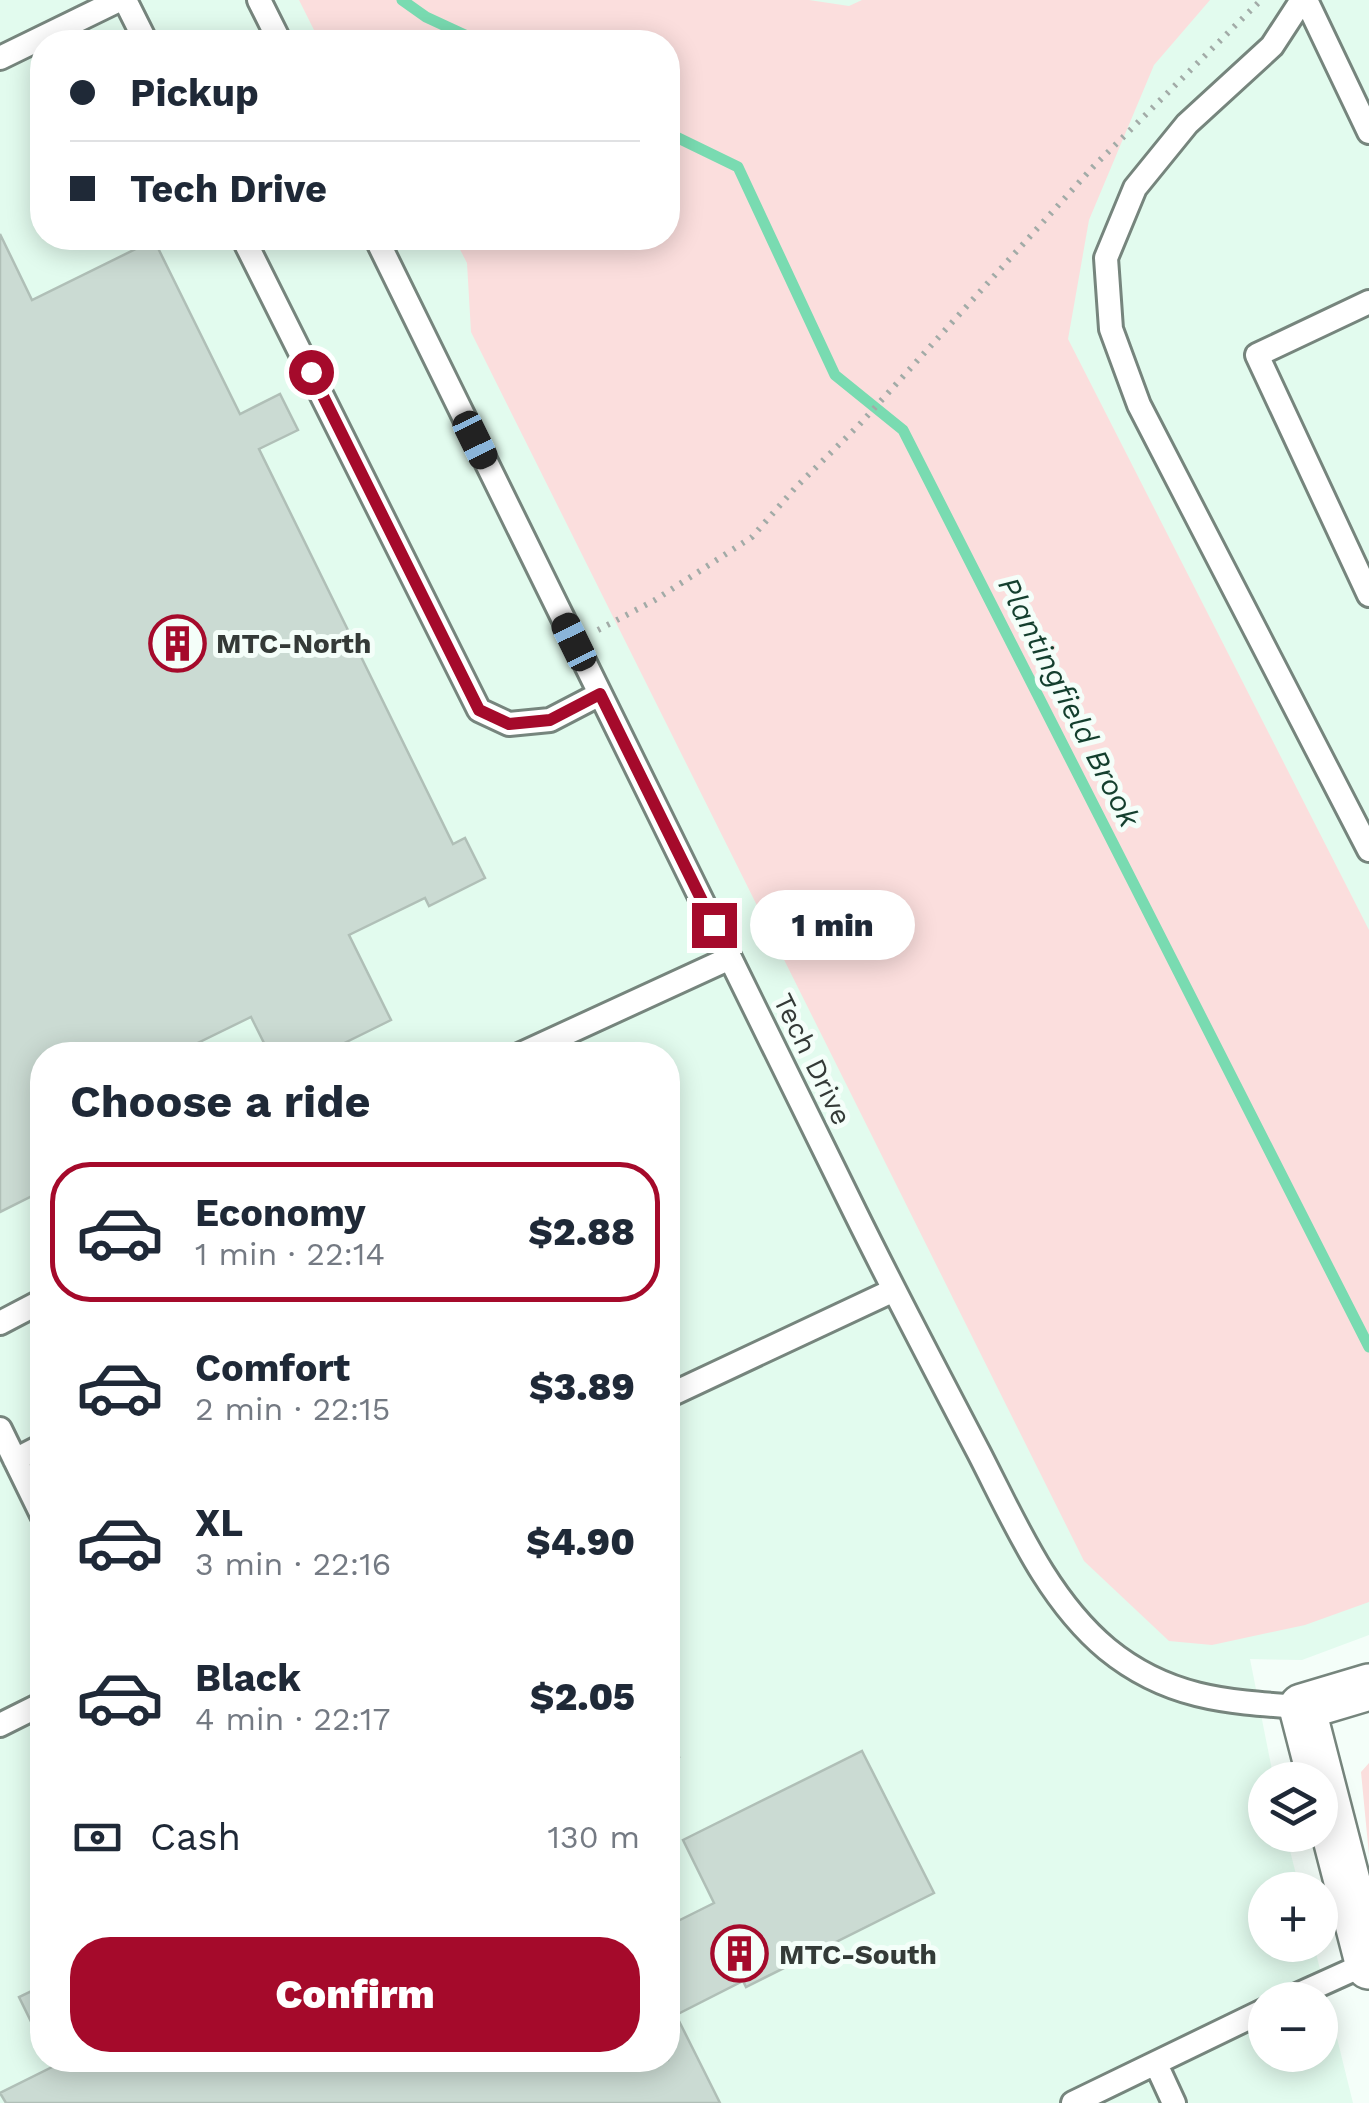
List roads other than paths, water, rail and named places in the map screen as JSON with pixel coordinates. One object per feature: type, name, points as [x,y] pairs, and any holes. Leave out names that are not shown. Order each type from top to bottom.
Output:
[{"type":"street","points":[[1369,1687],[1302,1707],[1369,1964]]},
{"type":"lane","points":[[59,30],[122,0],[139,30]]},
{"type":"lane","points":[[259,0],[274,30]]},
{"type":"lane","points":[[1369,132],[1304,0],[1272,46],[1187,124],[1135,188],[1106,258],[1111,328],[1140,405],[1369,850]]},
{"type":"lane","points":[[0,58],[30,44]]},
{"type":"lane","points":[[250,250],[479,710],[509,724],[550,720],[600,694]]},
{"type":"lane","name":"Tech Drive","points":[[382,250],[894,1290],[1034,1556],[1083,1625],[1118,1657],[1172,1687],[1214,1701],[1302,1707]]},
{"type":"lane","points":[[1369,302],[1257,356],[1369,595]]},
{"type":"lane","points":[[550,1042],[730,958]]},
{"type":"lane","points":[[680,1390],[894,1290]]},
{"type":"lane","points":[[0,1322],[30,1307]]},
{"type":"lane","points":[[0,1429],[30,1491]]},
{"type":"lane","points":[[15,1460],[30,1452]]},
{"type":"lane","points":[[0,1726],[30,1710]]},
{"type":"lane","points":[[1328,1982],[1369,1964]]},
{"type":"lane","points":[[1074,2103],[1248,2018]]},
{"type":"lane","points":[[1156,2064],[1174,2103]]},
{"type":"waterway","name":"Plantingfield Brook","points":[[402,0],[454,30]]},
{"type":"waterway","name":"Plantingfield Brook","points":[[680,139],[738,167],[835,375],[903,430],[1369,1347]]},
{"type":"place","name":"MTC-North","points":[[177,643]]},
{"type":"place","name":"MTC-South","points":[[740,1954]]}]
